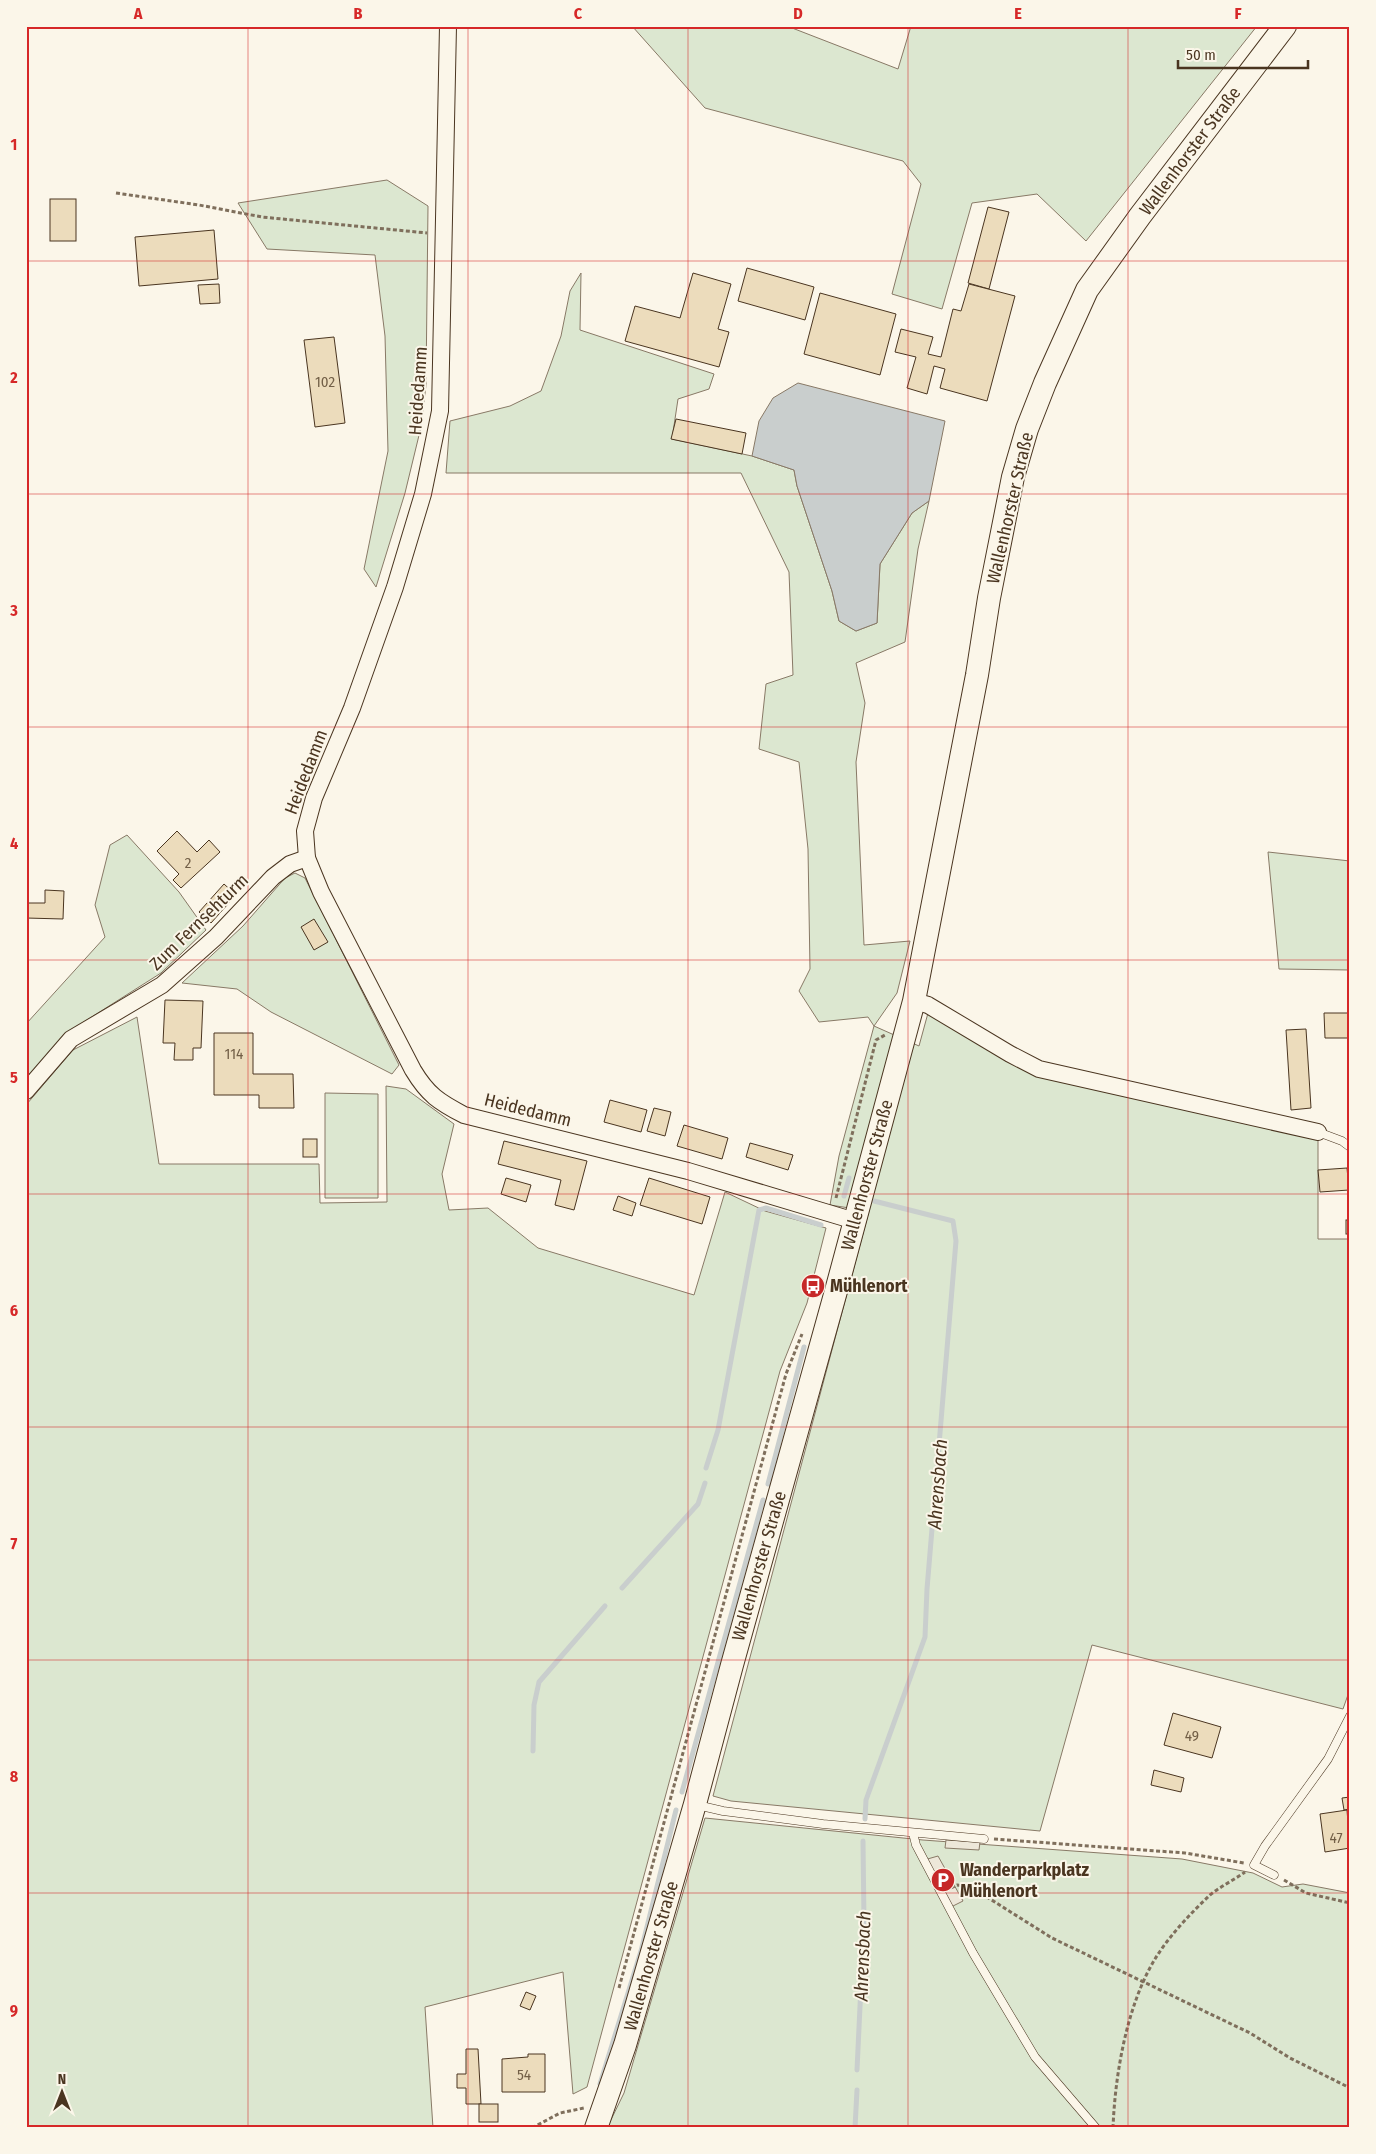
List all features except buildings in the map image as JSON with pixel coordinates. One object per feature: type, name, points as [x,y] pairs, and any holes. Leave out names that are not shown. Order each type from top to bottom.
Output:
[{"type":"main road","name":"Wallenhorster Straße","points":[[596,2128],[625,2045],[695,1804],[914,1001],[1013,477],[1027,429],[1045,382],[1086,290],[1285,26]]},
{"type":"street","name":"Heidedamm","points":[[448,26],[440,411],[431,463],[395,587],[352,708],[314,798],[305,831],[307,858],[321,892],[413,1070],[422,1084],[439,1102],[464,1115],[688,1171],[855,1221]]},
{"type":"street","name":"Zum Fernsehturm","points":[[26,1091],[71,1039],[162,985],[216,937],[273,877],[290,864],[307,858]]},
{"type":"street","points":[[914,1001],[928,1005],[1010,1054],[1040,1069],[1318,1132]]},
{"type":"lane","points":[[1318,1132],[1342,1141],[1350,1147]]},
{"type":"lane","points":[[1274,1875],[1254,1865],[1264,1846],[1328,1759],[1350,1716]]},
{"type":"lane","points":[[695,1804],[723,1811],[913,1833],[984,1838]]},
{"type":"lane","points":[[913,1833],[916,1845],[973,1953],[1035,2056],[1096,2128]]},
{"type":"path","points":[[116,193],[199,205],[262,217],[443,235]]},
{"type":"path","points":[[619,1988],[786,1374],[802,1333]]},
{"type":"path","points":[[984,1838],[1185,1853],[1254,1865]]},
{"type":"path","points":[[1113,2128],[1123,2050],[1144,1981],[1156,1958],[1210,1895],[1254,1865]]},
{"type":"path","points":[[1274,1875],[1306,1892],[1350,1903]]},
{"type":"path","points":[[941,1892],[957,1885],[972,1887],[1052,1938],[1250,2033],[1290,2058],[1350,2088]]},
{"type":"path","points":[[532,2128],[560,2113],[588,2107]]},
{"type":"green space","points":[[632,26],[787,26],[898,69],[911,26],[1257,26],[1086,241],[1037,194],[972,203],[942,309],[892,294],[921,184],[903,161],[705,108]]},
{"type":"green space","points":[[387,180],[428,206],[426,385],[421,427],[405,493],[376,587],[364,569],[388,451],[385,336],[375,255],[267,249],[238,203]]},
{"type":"green space","points":[[581,273],[580,330],[714,374],[709,389],[678,399],[672,439],[752,456],[794,470],[797,486],[832,591],[839,621],[856,631],[877,623],[880,564],[912,513],[929,501],[918,549],[905,642],[856,663],[865,703],[856,762],[864,945],[910,941],[897,993],[874,1026],[868,1017],[819,1022],[799,991],[810,969],[808,849],[799,762],[759,749],[766,684],[793,675],[789,572],[741,473],[446,473],[450,421],[510,406],[541,391],[561,336],[570,291]]},
{"type":"green space","points":[[127,835],[179,892],[206,930],[161,973],[65,1034],[26,1079],[26,1024],[105,937],[95,905],[110,845]]},
{"type":"green space","points":[[1268,852],[1350,861],[1350,970],[1279,969]]},
{"type":"green space","points":[[295,873],[305,878],[399,1065],[392,1074],[271,1012],[237,989],[182,983],[243,926],[285,878]]},
{"type":"green space","points":[[928,1013],[995,1054],[1318,1139],[1318,1239],[1350,1239],[1350,1689],[1343,1709],[1092,1645],[1040,1831],[731,1801],[713,1796],[869,1211],[830,1205],[839,1156],[874,1026],[919,1046]]},
{"type":"green space","points":[[137,1017],[159,1164],[319,1164],[320,1203],[387,1202],[386,1086],[406,1089],[454,1124],[442,1174],[449,1210],[488,1208],[538,1248],[694,1295],[725,1192],[765,1211],[826,1228],[807,1303],[780,1371],[587,2087],[573,2094],[563,1972],[425,2007],[433,2128],[26,2128],[26,1105],[73,1050]]},
{"type":"green space","points":[[325,1093],[378,1094],[378,1198],[325,1198]]},
{"type":"green space","points":[[705,1818],[923,1840],[1182,1859],[1253,1873],[1282,1887],[1303,1884],[1350,1893],[1350,2128],[607,2128],[624,2093]]},
{"type":"shaded area","points":[[798,383],[945,421],[929,501],[912,513],[880,564],[877,623],[856,631],[839,621],[832,591],[797,486],[794,470],[752,456],[759,421],[773,398]]},
{"type":"shaded area","points":[[946,1840],[980,1842],[979,1850],[945,1848]]},
{"type":"shaded area","name":"Wanderparkplatz Mühlenort","points":[[938,1856],[963,1901],[949,1908],[924,1860]]},
{"type":"waterway","name":"Ahrensbach","points":[[844,1196],[849,1178]]},
{"type":"waterway","name":"Ahrensbach","points":[[865,1819],[866,1800],[925,1637],[927,1589],[956,1241],[953,1221],[874,1201]]},
{"type":"waterway","points":[[706,1468],[718,1430],[759,1210],[766,1208],[821,1225]]},
{"type":"waterway","points":[[768,1484],[804,1347]]},
{"type":"waterway","points":[[622,1588],[698,1504],[705,1483]]},
{"type":"waterway","points":[[682,1792],[763,1500]]},
{"type":"waterway","points":[[533,1751],[534,1705],[539,1682],[605,1606]]},
{"type":"waterway","points":[[600,2084],[641,1951],[676,1810]]},
{"type":"waterway","name":"Ahrensbach","points":[[857,2070],[864,1922],[863,1841]]},
{"type":"waterway","name":"Ahrensbach","points":[[855,2128],[857,2090]]},
{"type":"place","name":"Mühlenort","points":[[813,1286]]},
{"type":"place","name":"Wanderparkplatz Mühlenort","points":[[943,1880]]}]
